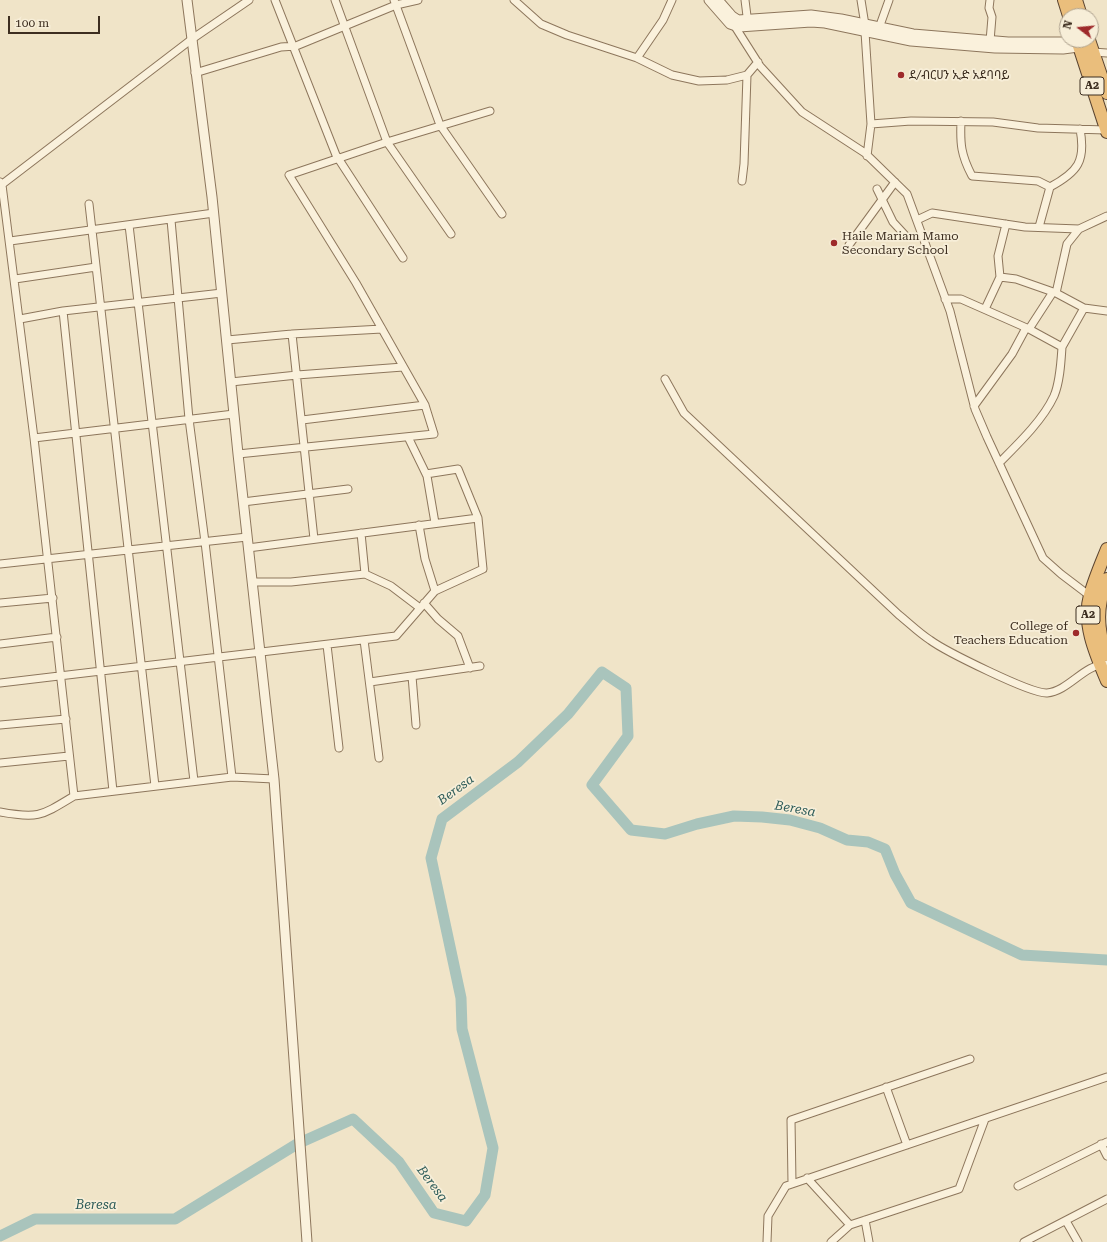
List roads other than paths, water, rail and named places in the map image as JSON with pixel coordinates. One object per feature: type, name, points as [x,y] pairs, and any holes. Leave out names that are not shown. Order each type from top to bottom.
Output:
[{"type":"highway","name":"A2","points":[[1084,48],[1107,131]]},
{"type":"highway","name":"A2","points":[[1085,48],[1107,93]]},
{"type":"highway","name":"A2","points":[[1105,661],[1092,641],[1088,612],[1090,596],[1104,567],[1107,549]]},
{"type":"highway","name":"A2","points":[[1107,579],[1102,592],[1098,614],[1107,681]]},
{"type":"street","points":[[187,0],[195,73],[214,213],[243,502],[274,779],[307,1242]]},
{"type":"street","points":[[74,796],[62,676],[20,319],[1,184],[192,38],[249,0]]},
{"type":"street","points":[[275,0],[337,158],[404,258]]},
{"type":"street","points":[[335,0],[387,142],[451,234]]},
{"type":"street","points":[[195,73],[281,47],[293,46],[344,26],[395,3],[418,0]]},
{"type":"street","points":[[514,0],[541,24],[567,35],[637,58],[672,75],[699,81],[727,80],[747,75],[758,62]]},
{"type":"street","points":[[637,58],[663,20],[672,0]]},
{"type":"street","points":[[709,0],[730,24],[734,25],[758,62],[802,112],[867,156],[907,194],[945,299],[974,406],[1044,558],[1061,574],[1090,596]]},
{"type":"street","points":[[718,0],[732,16],[747,23]]},
{"type":"street","points":[[745,0],[747,23]]},
{"type":"street","points":[[861,0],[865,28],[871,124],[867,156]]},
{"type":"street","points":[[879,28],[888,0]]},
{"type":"street","points":[[990,0],[992,17],[990,41]]},
{"type":"street","points":[[395,3],[440,125],[502,214]]},
{"type":"street","points":[[734,25],[811,15],[841,19],[865,28],[911,41],[994,48],[1059,45]]},
{"type":"street","points":[[865,28],[879,28],[912,34],[990,41],[1059,42]]},
{"type":"street","points":[[1094,48],[1107,53]]},
{"type":"street","points":[[742,181],[747,75]]},
{"type":"street","points":[[238,454],[434,434],[424,405],[382,329],[356,283],[289,174],[440,125],[490,111]]},
{"type":"street","points":[[871,124],[911,121],[993,122],[1038,128],[1107,131]]},
{"type":"street","points":[[962,122],[960,142],[963,158],[972,176],[1038,180],[1050,187]]},
{"type":"street","points":[[1039,227],[1050,187],[1070,175],[1076,169],[1083,147],[1080,129]]},
{"type":"street","points":[[850,245],[895,182]]},
{"type":"street","points":[[877,189],[893,222],[905,235]]},
{"type":"street","points":[[89,204],[155,786]]},
{"type":"street","points":[[10,241],[214,213]]},
{"type":"street","points":[[917,220],[932,213],[1006,224],[1080,229]]},
{"type":"street","points":[[974,406],[1054,293],[1067,244],[1080,229],[1107,216]]},
{"type":"street","points":[[171,220],[180,297],[189,419],[205,542],[232,777]]},
{"type":"street","points":[[129,224],[182,662],[194,781]]},
{"type":"street","points":[[985,309],[1000,277],[998,256],[1006,224]]},
{"type":"street","points":[[15,279],[96,268]]},
{"type":"street","points":[[1000,277],[1016,278],[1054,293],[1084,308],[1107,311]]},
{"type":"street","points":[[20,319],[63,311],[222,292]]},
{"type":"street","points":[[945,299],[961,299],[1028,328],[1062,347]]},
{"type":"street","points":[[1000,463],[1022,439],[1054,395],[1062,347],[1084,308]]},
{"type":"street","points":[[63,311],[113,791]]},
{"type":"street","points":[[227,340],[292,334],[382,329]]},
{"type":"street","points":[[292,334],[314,539]]},
{"type":"street","points":[[231,382],[296,375],[403,367]]},
{"type":"street","points":[[665,379],[684,413],[899,615],[930,641],[1027,689],[1046,693],[1069,683],[1091,668],[1105,661]]},
{"type":"street","points":[[302,420],[424,405]]},
{"type":"street","points":[[34,438],[234,414]]},
{"type":"street","points":[[408,437],[426,474],[435,523]]},
{"type":"street","points":[[0,682],[218,658],[396,636],[435,591],[482,569],[478,518],[458,469],[426,474]]},
{"type":"street","points":[[243,502],[348,489]]},
{"type":"street","points":[[248,548],[478,518]]},
{"type":"street","points":[[419,525],[425,559],[435,591]]},
{"type":"street","points":[[361,533],[365,574]]},
{"type":"street","points":[[0,564],[247,537]]},
{"type":"street","points":[[252,582],[291,582],[365,574],[391,586],[422,606],[458,636],[470,668]]},
{"type":"street","points":[[0,603],[53,598]]},
{"type":"street","points":[[0,644],[57,637]]},
{"type":"street","points":[[364,640],[379,758]]},
{"type":"street","points":[[326,645],[339,748]]},
{"type":"street","points":[[370,682],[480,666]]},
{"type":"street","points":[[412,676],[416,725]]},
{"type":"street","points":[[0,725],[66,719]]},
{"type":"street","points":[[0,763],[69,756]]},
{"type":"street","points":[[0,812],[26,817],[46,814],[74,796],[232,777],[274,779]]},
{"type":"street","points":[[792,1183],[790,1120],[970,1059]]},
{"type":"street","points":[[767,1242],[768,1216],[786,1186],[792,1183],[1107,1078]]},
{"type":"street","points":[[886,1087],[907,1145]]},
{"type":"street","points":[[831,1242],[850,1225],[959,1189],[985,1119]]},
{"type":"street","points":[[1018,1186],[1104,1143],[1107,1156]]},
{"type":"street","points":[[807,1178],[850,1225]]},
{"type":"street","points":[[1024,1242],[1107,1200]]},
{"type":"street","points":[[865,1220],[869,1242]]},
{"type":"street","points":[[1066,1221],[1078,1242]]},
{"type":"waterway","name":"Beresa","points":[[0,1236],[35,1219],[175,1219],[297,1144],[353,1119],[399,1162],[434,1213],[466,1221],[485,1195],[493,1148],[462,1029],[461,998],[431,858],[442,819],[518,762],[568,714],[602,672],[626,688],[628,736],[592,785],[631,830],[665,834],[697,824],[734,816],[790,820],[820,828],[847,840],[868,842],[885,849],[895,874],[911,903],[1022,955],[1107,960]]},
{"type":"place","name":"ደ/ብርሀን ኢድ አደባባይ","points":[[901,75]]},
{"type":"place","name":"Haile Mariam Mamo Secondary School","points":[[834,243]]},
{"type":"place","name":"College of Teachers Education","points":[[1076,633]]}]
